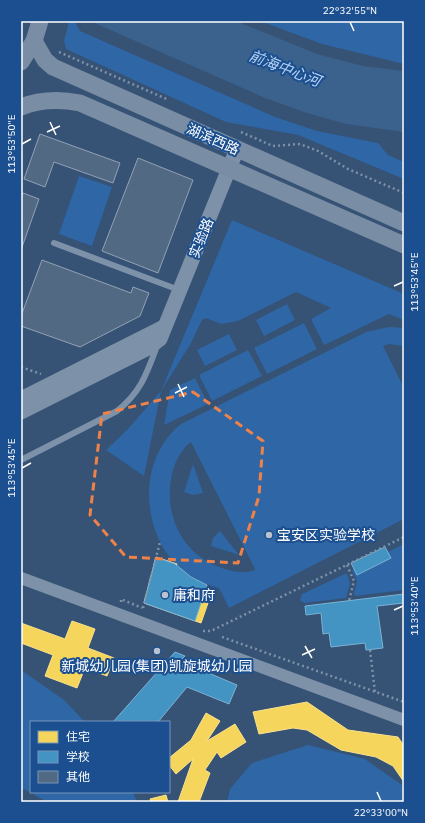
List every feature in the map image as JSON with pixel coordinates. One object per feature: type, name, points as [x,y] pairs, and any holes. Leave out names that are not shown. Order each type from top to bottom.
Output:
[{"type":"main road","points":[[21,62],[37,32]]},
{"type":"main road","name":"湖滨西路","points":[[37,32],[45,60],[54,67],[404,223]]},
{"type":"main road","name":"湖滨西路","points":[[21,107],[47,100],[69,101],[94,108],[404,245]]},
{"type":"main road","points":[[123,121],[118,116],[119,107],[125,102],[132,103]]},
{"type":"street","name":"实验路","points":[[162,333],[237,149]]},
{"type":"street","points":[[21,399],[162,333]]},
{"type":"street","points":[[21,412],[148,348],[162,333]]},
{"type":"street","points":[[21,578],[404,720]]},
{"type":"lane","points":[[54,243],[179,290]]},
{"type":"lane","points":[[21,460],[117,411],[127,403],[140,388],[162,333]]},
{"type":"path","points":[[54,67],[60,51],[174,102]]},
{"type":"path","name":"湖滨西路","points":[[238,131],[273,146],[300,144],[318,151],[348,169],[404,193]]},
{"type":"path","points":[[21,366],[45,376]]},
{"type":"path","points":[[204,631],[211,631],[404,537]]},
{"type":"path","points":[[143,608],[160,542]]},
{"type":"path","points":[[347,566],[354,581],[348,601]]},
{"type":"path","points":[[121,600],[149,610]]},
{"type":"path","points":[[197,628],[212,634]]},
{"type":"path","points":[[219,636],[404,702]]},
{"type":"path","points":[[370,650],[375,692]]},
{"type":"highlighted area","points":[[193,392],[263,441],[259,496],[238,563],[126,557],[90,515],[102,414]]},
{"type":"shaded area","points":[[260,21],[404,21],[404,64],[322,44]]},
{"type":"shaded area","points":[[69,22],[75,22],[80,31],[275,117],[317,131],[378,143],[388,155],[404,162],[404,179],[298,135],[226,122],[66,49],[64,41]]},
{"type":"shaded area","points":[[79,176],[112,187],[92,246],[59,234]]},
{"type":"shaded area","points":[[232,220],[404,294],[404,320],[389,314],[324,345],[311,319],[331,308],[296,292],[238,321],[221,324],[206,318],[202,320],[191,343],[161,391]]},
{"type":"shaded area","points":[[287,304],[295,320],[264,336],[256,320]]},
{"type":"shaded area","points":[[304,323],[317,349],[267,374],[254,348]]},
{"type":"shaded area","points":[[389,327],[404,328],[404,346],[389,344],[383,346],[404,388],[404,519],[229,608],[219,588],[197,580],[184,572],[168,555],[159,539],[153,522],[149,486],[152,469],[159,452],[168,437],[181,424],[366,332]],"holes":[[[191,442],[255,569],[247,572],[234,571],[222,568],[207,561],[195,553],[185,542],[178,529],[170,501],[170,485],[176,462],[180,454]]]},
{"type":"shaded area","points":[[229,334],[237,350],[205,366],[197,350]]},
{"type":"shaded area","points":[[248,350],[262,376],[212,401],[199,375]]},
{"type":"shaded area","points":[[195,378],[208,404],[164,425],[170,390]]},
{"type":"shaded area","points":[[161,391],[144,476],[106,450],[127,430]]},
{"type":"shaded area","points":[[193,464],[203,493],[193,495],[184,492]]},
{"type":"shaded area","points":[[220,531],[239,555],[211,546],[213,538]]},
{"type":"shaded area","points":[[404,544],[404,590],[355,596],[354,593],[357,581],[352,570],[354,569],[357,575],[391,558],[388,552]]},
{"type":"shaded area","points":[[347,573],[350,584],[346,598],[304,603],[300,600],[302,594]]},
{"type":"shaded area","points":[[21,670],[64,700],[84,721],[30,721],[30,792],[24,789],[21,790]]},
{"type":"shaded area","points":[[308,745],[365,759],[402,785],[404,802],[227,802],[230,789],[252,763]]},
{"type":"shaded area","points":[[31,793],[133,793],[137,802],[47,802]]},
{"type":"water","name":"前海中心河","points":[[90,21],[236,21],[317,54],[363,66],[404,71],[404,132],[346,124],[307,113],[265,98]]},
{"type":"building: 住宅","name":"庸和府","points":[[156,557],[177,564],[170,589],[208,603],[201,623],[144,603]]},
{"type":"building: 住宅","points":[[72,621],[95,629],[88,648],[114,658],[107,676],[85,668],[77,688],[45,676],[53,655],[21,643],[21,623],[65,639]]},
{"type":"building: 住宅","points":[[307,702],[348,730],[398,737],[404,746],[404,782],[393,766],[376,757],[341,750],[307,730],[293,728],[259,734],[253,712]]},
{"type":"building: 住宅","points":[[206,713],[220,721],[207,741],[235,724],[246,742],[221,758],[217,752],[205,770],[210,773],[199,802],[178,802],[193,759],[176,774],[170,766],[170,757],[191,740]]},
{"type":"building: 住宅","points":[[166,795],[168,802],[151,802],[150,799]]},
{"type":"building: 学校","points":[[385,547],[391,558],[357,575],[351,563]]},
{"type":"building: 学校","name":"庸和府","points":[[156,557],[175,564],[191,577],[207,585],[195,621],[144,603]]},
{"type":"building: 学校","points":[[404,594],[404,603],[377,606],[383,648],[366,650],[365,643],[331,647],[329,633],[323,634],[321,613],[306,615],[305,606]]},
{"type":"building: 学校","points":[[175,652],[185,656],[180,661],[237,685],[229,704],[187,687],[159,721],[114,721]]},
{"type":"building: 其他","points":[[40,134],[120,163],[113,183],[54,162],[45,187],[24,179]]},
{"type":"building: 其他","points":[[138,158],[193,180],[158,273],[102,251]]},
{"type":"building: 其他","points":[[23,193],[39,199],[21,250],[21,198]]},
{"type":"building: 其他","points":[[42,260],[131,293],[133,287],[149,293],[140,316],[80,347],[21,326],[21,316]]},
{"type":"place","name":"宝安区实验学校","points":[[269,535]]},
{"type":"place","name":"庸和府","points":[[165,595]]},
{"type":"place","name":"新城幼儿园(集团)凯旋城幼儿园","points":[[157,651]]}]
